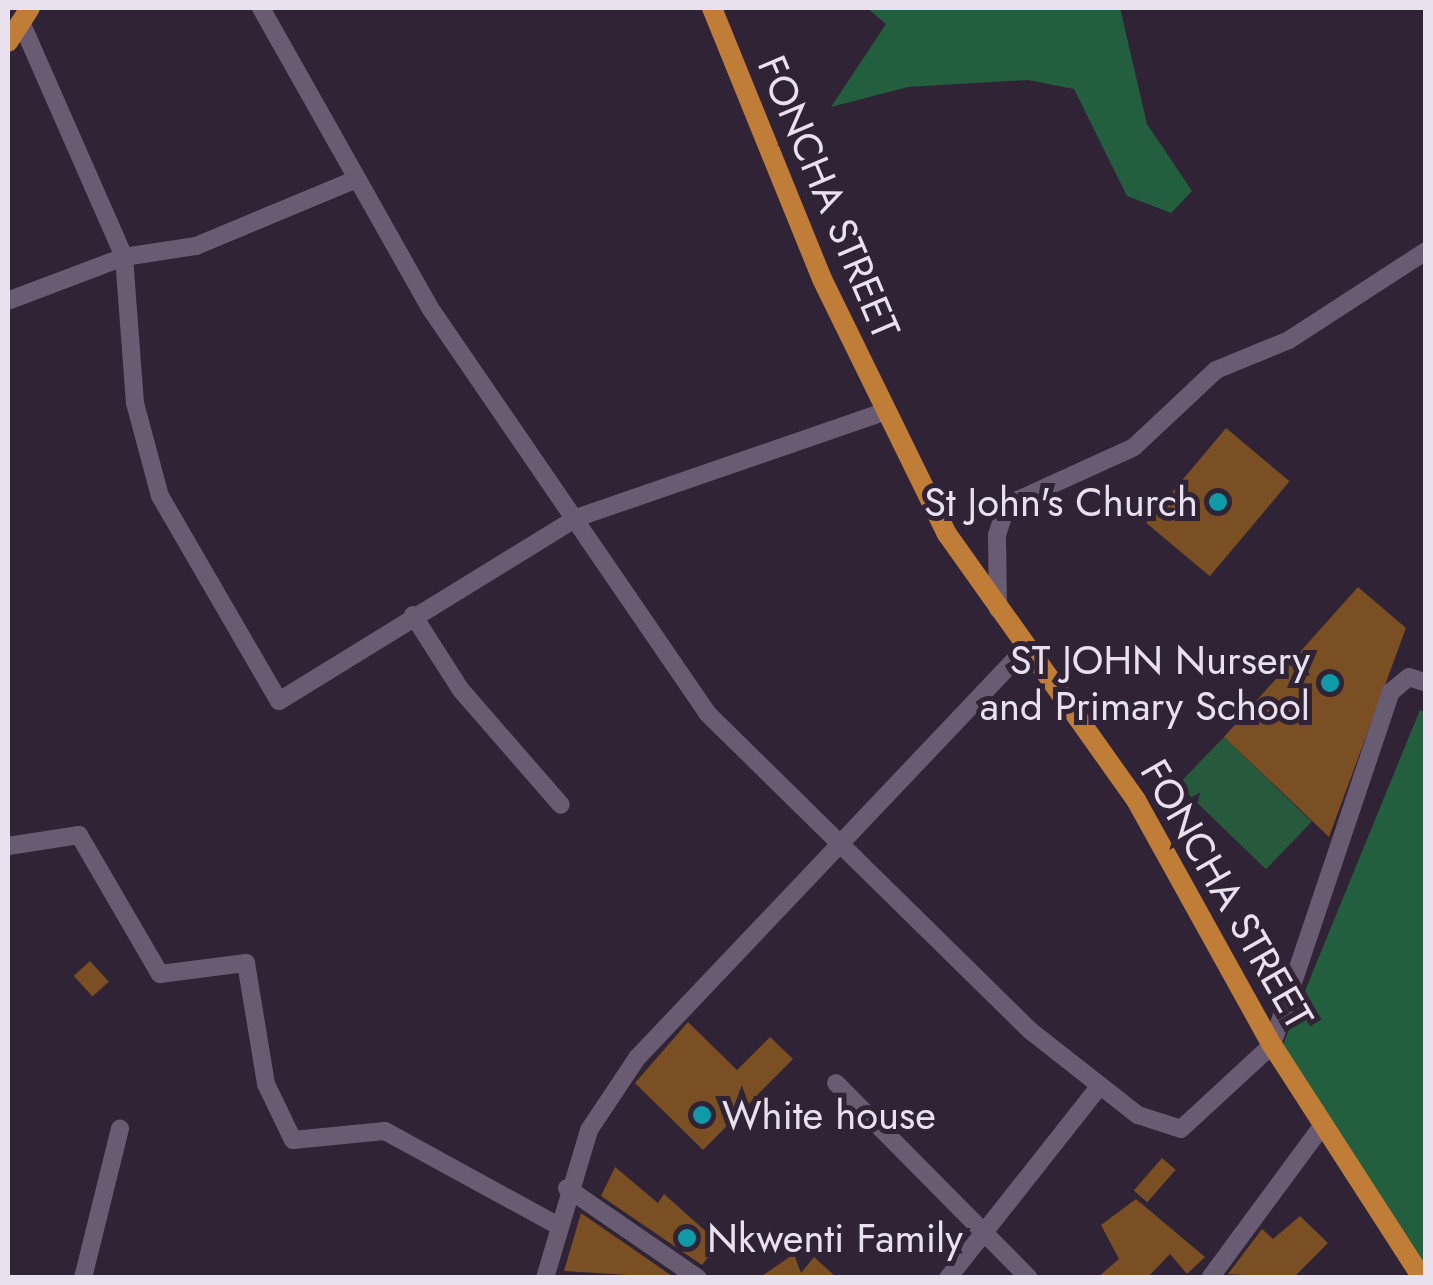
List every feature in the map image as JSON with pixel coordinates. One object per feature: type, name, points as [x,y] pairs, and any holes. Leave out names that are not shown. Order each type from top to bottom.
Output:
[{"type":"main road","name":"FONCHA STREET","points":[[712,8],[884,412],[998,614],[1136,800],[1272,1045],[1422,1278]]},
{"type":"main road","points":[[8,42],[26,15]]},
{"type":"street","points":[[261,8],[352,181],[707,713],[1098,1088],[1181,1130],[1272,1045],[1391,692],[1409,677],[1426,682]]},
{"type":"street","points":[[26,15],[124,257],[144,450],[160,496],[271,692],[292,698],[414,615],[576,518],[884,412]]},
{"type":"street","points":[[10,300],[124,257],[196,246],[352,181]]},
{"type":"street","points":[[998,614],[998,534],[1007,505],[1134,447],[1216,370],[1289,340],[1426,252]]},
{"type":"street","points":[[414,615],[460,690],[562,806]]},
{"type":"street","points":[[545,1278],[554,1224],[589,1130],[637,1058],[1025,650]]},
{"type":"street","points":[[8,846],[79,835],[160,974],[246,964],[266,1084],[293,1140],[385,1131],[554,1224]]},
{"type":"street","points":[[836,1083],[980,1233],[1030,1278]]},
{"type":"street","points":[[948,1278],[1098,1088]]},
{"type":"street","points":[[1210,1278],[1323,1125]]},
{"type":"street","points":[[83,1278],[120,1128]]},
{"type":"street","points":[[566,1188],[698,1278]]},
{"type":"green space","points":[[867,8],[1120,8],[1147,124],[1192,191],[1171,213],[1127,196],[1074,89],[1028,80],[908,87],[831,107],[886,24]]},
{"type":"green space","points":[[1420,710],[1425,712],[1425,1267],[1282,1047]]},
{"type":"green space","points":[[1224,737],[1312,822],[1266,869],[1178,784]]},
{"type":"building","name":"St John's Church","points":[[1226,428],[1290,481],[1210,576],[1146,523]]},
{"type":"building","name":"ST JOHN Nursery and Primary School","points":[[1358,587],[1406,628],[1329,837],[1224,737]]},
{"type":"building","points":[[90,961],[109,982],[92,997],[74,976]]},
{"type":"building","name":"White house","points":[[688,1022],[737,1070],[770,1037],[793,1059],[703,1150],[635,1083]]},
{"type":"building","points":[[1162,1158],[1176,1170],[1147,1202],[1134,1190]]},
{"type":"building","points":[[615,1167],[658,1203],[664,1194],[719,1243],[702,1265],[601,1196]]},
{"type":"building","points":[[1136,1199],[1205,1257],[1187,1274],[1170,1254],[1147,1278],[1097,1278],[1119,1259],[1101,1225]]},
{"type":"building","points":[[581,1213],[675,1278],[564,1271]]},
{"type":"building","points":[[1300,1216],[1328,1243],[1293,1278],[1228,1274],[1262,1229],[1273,1239]]},
{"type":"building","points":[[794,1254],[801,1273],[814,1257],[837,1278],[759,1278]]},
{"type":"place","name":"St John's Church","points":[[1218,502]]},
{"type":"place","name":"ST JOHN Nursery and Primary School","points":[[1330,683]]},
{"type":"place","name":"White house","points":[[702,1115]]},
{"type":"place","name":"Nkwenti Family","points":[[687,1238]]}]
